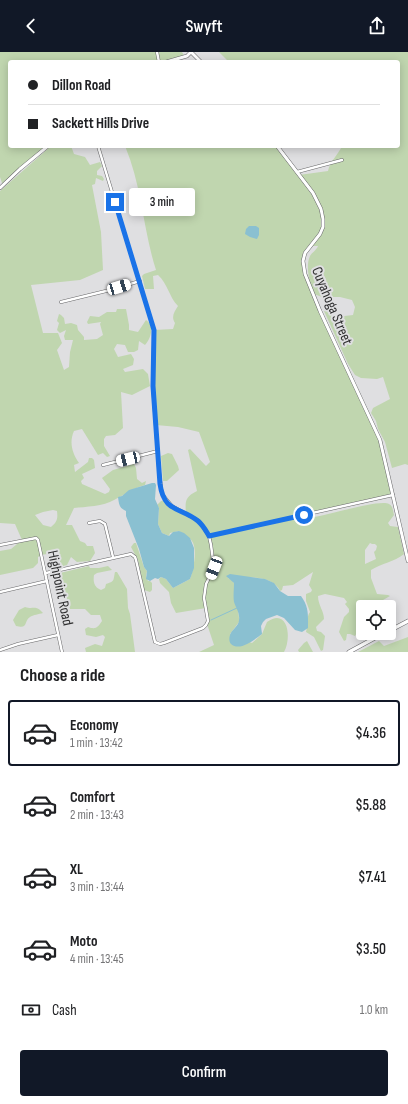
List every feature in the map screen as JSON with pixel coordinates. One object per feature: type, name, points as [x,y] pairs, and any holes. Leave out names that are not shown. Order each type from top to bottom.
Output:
[{"type":"main road","points":[[396,627],[408,621]]},
{"type":"main road","points":[[349,652],[371,640]]},
{"type":"street","points":[[173,60],[188,56],[191,52],[199,60]]},
{"type":"street","points":[[0,188],[46,148]]},
{"type":"street","points":[[46,573],[131,554],[135,557],[155,642],[160,644],[196,630],[206,625],[208,621],[204,591],[214,568],[214,558],[209,536],[199,521],[176,509],[165,499],[160,485],[153,376],[154,330],[99,148]]},
{"type":"street","name":"Cuyahoga Street","points":[[279,148],[317,200],[323,219],[322,231],[305,253],[303,260],[304,274],[380,438],[408,561]]},
{"type":"street","points":[[297,172],[342,160]]},
{"type":"street","points":[[61,302],[140,281]]},
{"type":"street","points":[[103,465],[158,451]]},
{"type":"street","points":[[209,536],[393,495]]},
{"type":"street","points":[[89,523],[100,521],[105,524],[113,557]]},
{"type":"street","name":"Highpoint Road","points":[[0,545],[28,539],[36,538],[38,540],[62,652]]},
{"type":"street","points":[[0,592],[47,581]]},
{"type":"street","points":[[0,650],[17,644],[58,635]]},
{"type":"green space","points":[[0,52],[182,52],[185,57],[174,60],[8,60],[8,148],[46,148],[3,186],[0,177]]},
{"type":"green space","points":[[219,52],[408,52],[408,465],[405,464],[392,468],[385,442],[371,413],[373,408],[390,399],[383,377],[377,379],[361,378],[355,375],[348,364],[324,311],[327,309],[336,317],[353,315],[355,307],[352,300],[340,297],[322,297],[314,294],[310,281],[308,265],[310,256],[318,246],[311,246],[305,253],[303,265],[311,290],[376,429],[393,495],[313,513],[314,517],[365,505],[384,503],[389,504],[392,507],[394,515],[388,523],[390,526],[398,527],[404,554],[371,570],[371,578],[377,594],[390,596],[383,600],[356,600],[355,636],[347,634],[346,640],[344,641],[339,632],[344,617],[349,612],[349,609],[345,604],[347,602],[344,598],[325,594],[318,596],[324,619],[316,627],[317,631],[321,632],[325,636],[323,650],[321,651],[314,637],[306,632],[310,612],[306,601],[306,594],[312,590],[309,585],[313,572],[293,585],[283,586],[282,590],[280,591],[271,582],[264,579],[249,577],[228,578],[234,583],[234,601],[238,609],[239,618],[239,622],[230,634],[252,643],[262,634],[267,622],[274,618],[280,618],[284,621],[288,632],[288,639],[284,652],[199,652],[214,645],[207,624],[206,608],[176,613],[171,603],[169,592],[160,583],[159,579],[161,577],[166,579],[173,588],[190,579],[194,566],[194,545],[188,537],[179,531],[170,533],[169,536],[162,533],[158,524],[159,508],[157,505],[161,501],[166,500],[172,506],[186,514],[188,497],[197,491],[188,450],[190,449],[206,466],[210,462],[199,432],[178,427],[156,425],[153,388],[154,330],[173,329],[175,323],[173,319],[174,314],[178,306],[172,299],[164,282],[158,275],[153,276],[154,289],[145,289],[142,276],[156,270],[148,239],[139,192],[131,161],[126,148],[279,148],[299,175],[328,171],[330,164],[341,148],[400,148],[400,60],[227,60]],"holes":[[[370,543],[377,546],[374,552],[376,559],[365,564],[365,550]]]},
{"type":"green space","points":[[49,148],[72,148],[74,154],[85,157],[90,165],[100,162],[102,166],[97,171],[97,175],[102,176],[104,179],[103,181],[96,178],[95,184],[92,185],[101,232],[103,270],[80,280],[31,285],[43,333],[58,333],[62,343],[57,350],[64,370],[69,367],[70,352],[73,340],[65,340],[64,336],[66,330],[60,333],[57,330],[59,314],[64,318],[65,324],[71,323],[77,325],[78,330],[84,337],[84,340],[97,339],[103,335],[100,324],[101,322],[88,324],[87,322],[90,316],[99,317],[107,312],[116,312],[117,309],[126,309],[129,330],[138,332],[146,320],[149,323],[151,332],[145,345],[139,341],[138,350],[134,352],[128,352],[125,345],[117,344],[114,349],[118,357],[131,354],[134,359],[133,365],[123,369],[125,372],[143,369],[148,374],[150,386],[132,395],[121,392],[123,428],[115,435],[106,436],[104,439],[104,446],[110,456],[107,457],[103,453],[98,455],[82,429],[74,431],[72,435],[73,451],[79,463],[74,465],[75,472],[88,462],[89,458],[94,460],[95,468],[82,474],[84,478],[81,481],[82,484],[105,494],[109,492],[110,489],[102,478],[113,470],[134,464],[137,479],[142,483],[146,481],[145,485],[105,504],[74,508],[66,525],[72,525],[80,541],[85,543],[87,546],[93,546],[95,553],[90,561],[77,562],[71,557],[67,565],[60,567],[60,555],[46,554],[38,557],[38,563],[33,568],[0,575],[0,551],[11,549],[22,540],[15,524],[0,523],[0,191]],"holes":[[[53,510],[57,511],[55,524],[51,527],[43,525],[35,515]]]},
{"type":"green space","points":[[168,453],[172,454],[179,470],[167,481],[163,481],[161,456]]},
{"type":"green space","points":[[134,543],[136,543],[144,567],[147,571],[146,576],[148,581],[152,583],[152,590],[150,592],[144,590],[138,560],[131,547]]},
{"type":"green space","points":[[89,566],[90,568],[99,568],[108,566],[112,570],[94,575],[94,584],[99,589],[101,590],[105,588],[106,584],[113,580],[115,572],[117,572],[127,589],[128,608],[135,652],[86,652],[85,648],[95,644],[102,646],[105,637],[103,635],[96,637],[86,635],[85,629],[88,627],[95,628],[98,626],[102,621],[100,615],[91,615],[85,609],[70,609],[62,582],[56,574]]},
{"type":"green space","points":[[25,607],[36,608],[43,613],[30,617],[23,627],[16,626],[13,620],[19,610]]},
{"type":"green space","points":[[408,637],[408,652],[358,652],[379,641],[384,646]]},
{"type":"green space","points":[[307,641],[313,652],[299,652],[298,650]]},
{"type":"water","points":[[249,226],[256,226],[259,228],[259,235],[257,239],[245,234],[246,229]]},
{"type":"water","points":[[155,483],[156,485],[155,499],[159,508],[158,524],[162,533],[169,536],[173,532],[179,531],[184,533],[190,538],[194,548],[194,568],[190,579],[173,588],[166,579],[161,577],[150,581],[146,579],[147,571],[144,567],[139,549],[126,516],[126,511],[120,506],[118,497],[122,496],[129,490]]},
{"type":"water","points":[[230,574],[265,579],[274,583],[280,591],[288,596],[301,596],[307,608],[308,628],[302,632],[295,630],[284,618],[277,615],[266,619],[263,622],[261,626],[262,634],[251,641],[239,647],[231,644],[229,640],[230,635],[239,622],[239,617],[234,602],[234,583],[226,576]]},
{"type":"waterway","points":[[211,620],[237,608]]},
{"type":"route","points":[[115,202],[154,330],[155,341],[153,370],[160,484],[162,494],[165,499],[179,511],[199,521],[209,536],[304,515]]}]
